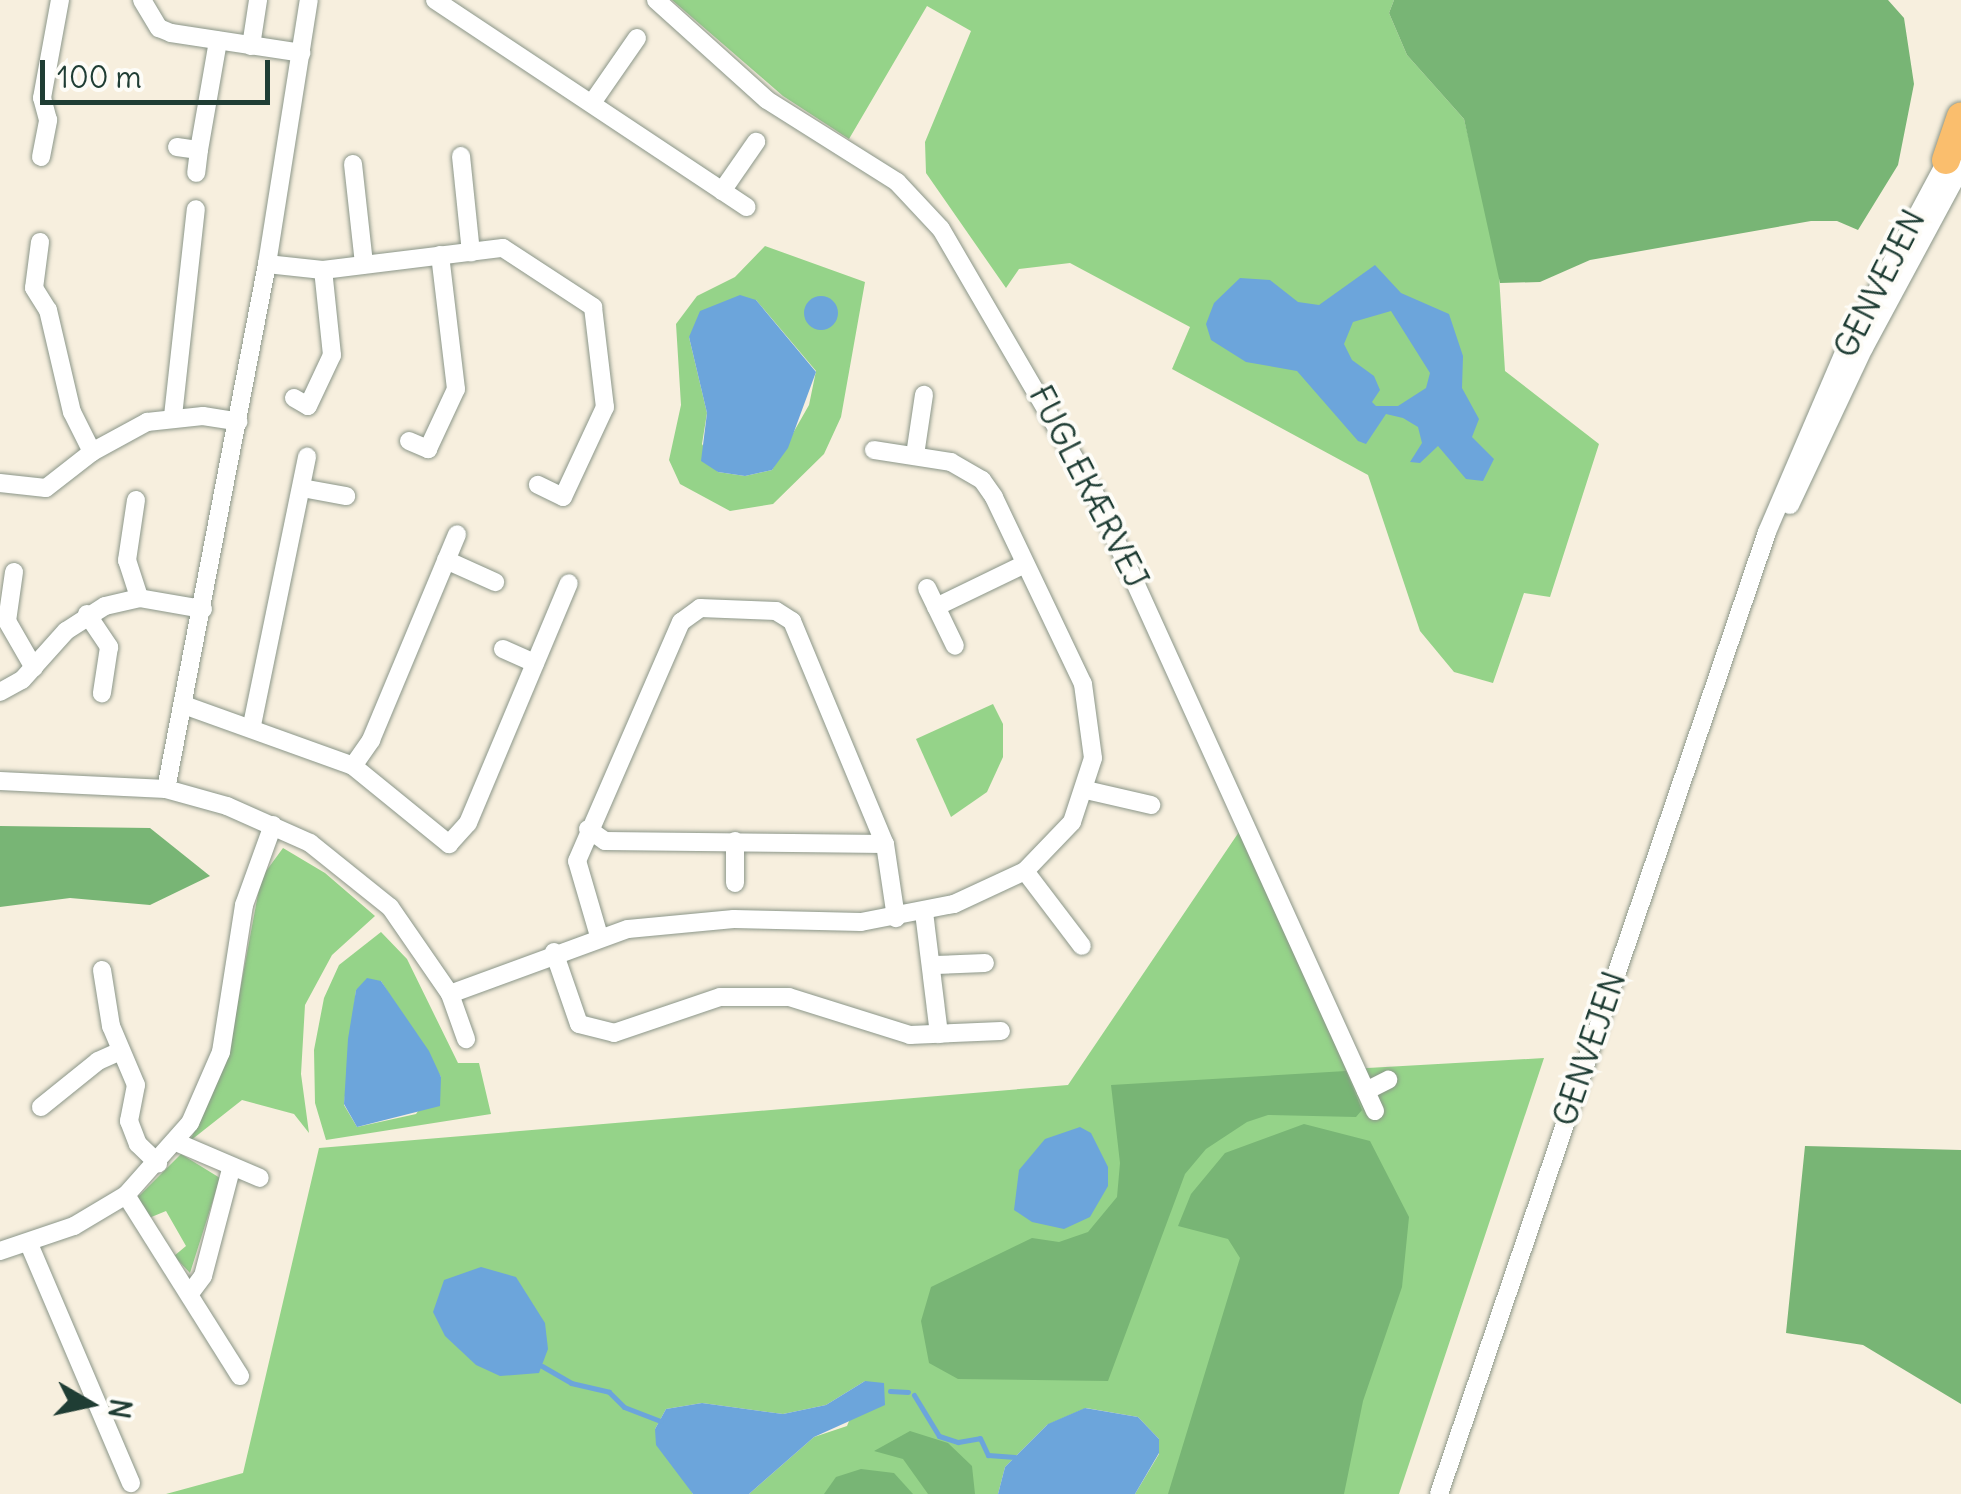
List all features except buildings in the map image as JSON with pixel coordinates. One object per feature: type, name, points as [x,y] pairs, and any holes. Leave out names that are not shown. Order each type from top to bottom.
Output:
[{"type":"highway","points":[[1954,164],[1961,116]]},
{"type":"street","points":[[42,157],[48,120],[42,98],[60,0]]},
{"type":"street","points":[[142,0],[158,28],[301,54]]},
{"type":"street","points":[[251,46],[258,0]]},
{"type":"street","points":[[166,789],[267,264],[309,0]]},
{"type":"street","points":[[435,0],[747,207]]},
{"type":"street","name":"FUGLEKÆRVEJ","points":[[656,0],[768,100],[897,182],[940,228],[1093,490],[1375,1112]]},
{"type":"street","points":[[592,103],[637,38]]},
{"type":"street","points":[[196,174],[218,41]]},
{"type":"street","name":"GENVEJEN","points":[[1439,1494],[1800,449],[1954,164],[1961,134]]},
{"type":"street","points":[[722,190],[756,142]]},
{"type":"street","points":[[177,147],[199,150]]},
{"type":"street","points":[[461,156],[471,252]]},
{"type":"street","points":[[353,164],[364,264]]},
{"type":"street","points":[[173,416],[196,209]]},
{"type":"street","points":[[40,242],[34,288],[48,310],[72,412],[92,452]]},
{"type":"street","points":[[267,264],[323,270],[503,248],[593,308],[606,407],[563,497],[538,485]]},
{"type":"street","points":[[410,441],[428,449],[456,388],[440,255]]},
{"type":"street","points":[[294,398],[308,406],[332,354],[323,270]]},
{"type":"street","points":[[915,455],[924,395]]},
{"type":"street","points":[[0,482],[46,488],[92,452],[173,416],[238,422]]},
{"type":"street","points":[[450,994],[599,936],[662,923],[896,918],[924,912],[1025,872],[1072,822],[1086,790],[1093,758],[1082,684],[982,480],[952,462],[874,450]]},
{"type":"street","points":[[252,725],[307,457]]},
{"type":"street","points":[[302,488],[346,496]]},
{"type":"street","points":[[136,500],[127,560],[139,598]]},
{"type":"street","points":[[353,766],[371,740],[457,534]]},
{"type":"street","points":[[446,560],[495,582]]},
{"type":"street","points":[[936,608],[1025,564]]},
{"type":"street","points":[[14,572],[7,621],[34,668]]},
{"type":"street","points":[[184,705],[252,725],[353,766],[412,807],[449,844],[468,823],[569,583]]},
{"type":"street","points":[[927,588],[954,646]]},
{"type":"street","points":[[0,692],[34,668],[87,614],[139,598],[203,609]]},
{"type":"street","points":[[599,936],[577,861],[681,622],[700,608],[735,606],[776,611],[792,621],[885,844],[896,918]]},
{"type":"street","points":[[87,614],[110,647],[102,693]]},
{"type":"street","points":[[503,649],[536,663]]},
{"type":"street","points":[[0,781],[166,789],[273,825],[368,885],[450,994],[466,1040]]},
{"type":"street","points":[[1086,790],[1151,806]]},
{"type":"street","points":[[0,1251],[29,1244],[126,1195],[176,1142],[221,1052],[244,905],[273,825]]},
{"type":"street","points":[[588,829],[606,841],[885,844]]},
{"type":"street","points":[[735,841],[735,883]]},
{"type":"street","points":[[1025,872],[1082,946]]},
{"type":"street","points":[[924,912],[935,965],[939,1034]]},
{"type":"street","points":[[554,952],[579,1024],[614,1033],[737,997],[789,997],[910,1035],[1002,1031]]},
{"type":"street","points":[[935,965],[985,963]]},
{"type":"street","points":[[102,970],[120,1051],[136,1085],[130,1121],[138,1144],[158,1163]]},
{"type":"street","points":[[42,1107],[98,1061],[120,1051]]},
{"type":"street","points":[[1366,1091],[1388,1080]]},
{"type":"street","points":[[176,1142],[231,1169],[260,1178]]},
{"type":"street","points":[[191,1292],[203,1276],[231,1169]]},
{"type":"street","points":[[126,1195],[191,1292],[240,1376]]},
{"type":"street","points":[[29,1244],[131,1483]]},
{"type":"green space","points":[[672,0],[1394,0],[1389,13],[1407,55],[1464,119],[1498,259],[1505,371],[1599,444],[1550,597],[1524,593],[1493,683],[1454,672],[1420,631],[1368,475],[1172,369],[1190,327],[1070,263],[1019,269],[1006,288],[926,173],[925,142],[971,31],[927,6],[849,139],[783,96]]},
{"type":"green space","points":[[1394,0],[1888,0],[1904,18],[1914,84],[1898,165],[1858,230],[1837,221],[1811,221],[1590,260],[1540,282],[1500,283],[1464,119],[1407,55],[1389,13]]},
{"type":"green space","points":[[765,246],[865,282],[841,417],[824,454],[773,504],[730,511],[680,484],[669,460],[681,405],[676,324],[697,296],[735,277]],"holes":[[[756,300],[816,371],[809,405],[772,470],[745,476],[718,472],[702,444],[707,413],[689,337]]]},
{"type":"green space","points":[[993,704],[1003,724],[1003,757],[987,792],[951,817],[916,739]]},
{"type":"green space","points":[[0,826],[150,828],[210,876],[150,905],[70,898],[0,907]]},
{"type":"green space","points":[[1243,826],[1350,1069],[1544,1058],[1399,1494],[1135,1494],[1159,1454],[1159,1439],[1138,1417],[1086,1408],[1047,1425],[1005,1467],[998,1494],[749,1494],[814,1437],[847,1426],[865,1381],[826,1405],[783,1414],[702,1403],[666,1409],[655,1429],[693,1494],[166,1494],[243,1473],[319,1148],[1068,1085]]},
{"type":"green space","points":[[283,848],[325,873],[375,916],[332,955],[305,1005],[301,1074],[309,1133],[294,1114],[242,1100],[190,1141],[228,1055],[261,878]]},
{"type":"green space","points":[[381,932],[407,959],[458,1063],[479,1063],[491,1114],[326,1140],[315,1103],[314,1050],[324,998],[339,965]],"holes":[[[381,981],[441,1077],[416,1114],[357,1127],[344,1105],[356,990]]]},
{"type":"green space","points":[[1346,1071],[1362,1110],[1356,1117],[1268,1115],[1247,1122],[1206,1149],[1185,1174],[1108,1381],[958,1379],[929,1363],[921,1321],[931,1287],[1032,1238],[1059,1242],[1088,1232],[1117,1197],[1120,1163],[1111,1085]]},
{"type":"green space","points":[[1304,1124],[1370,1141],[1409,1217],[1402,1287],[1363,1401],[1344,1494],[1168,1494],[1240,1258],[1228,1239],[1178,1226],[1191,1194],[1225,1153]]},
{"type":"green space","points":[[1805,1146],[1961,1150],[1961,1404],[1863,1345],[1786,1333]]},
{"type":"green space","points":[[181,1154],[220,1178],[190,1273],[174,1256],[186,1246],[166,1211],[149,1218],[138,1197]]},
{"type":"green space","points":[[910,1431],[948,1443],[972,1466],[975,1494],[928,1494],[903,1459],[874,1451]]},
{"type":"green space","points":[[861,1469],[894,1473],[913,1494],[824,1494],[836,1477]]},
{"type":"water","points":[[1375,265],[1401,293],[1449,314],[1463,356],[1462,388],[1479,419],[1472,437],[1494,459],[1483,481],[1466,479],[1438,446],[1420,463],[1410,462],[1422,443],[1418,427],[1403,418],[1386,414],[1366,444],[1358,441],[1297,371],[1246,362],[1211,340],[1206,324],[1214,303],[1240,278],[1270,280],[1298,302],[1319,305]],"holes":[[[1391,311],[1430,373],[1426,388],[1398,406],[1376,406],[1372,402],[1380,390],[1374,376],[1352,360],[1344,344],[1353,322]]]},
{"type":"water","points":[[740,295],[756,300],[816,372],[788,448],[772,470],[745,476],[718,472],[701,461],[707,413],[689,337],[700,311]]},
{"type":"water","points":[[821,296],[833,301],[838,313],[833,325],[821,330],[809,325],[804,313],[809,301]]},
{"type":"water","points":[[367,978],[381,981],[429,1051],[441,1077],[440,1106],[357,1127],[344,1104],[348,1039],[356,990]]},
{"type":"water","points":[[1080,1127],[1091,1133],[1108,1167],[1108,1186],[1090,1217],[1064,1229],[1032,1222],[1014,1210],[1019,1170],[1045,1139]]},
{"type":"water","points":[[481,1267],[516,1277],[545,1323],[548,1349],[539,1373],[500,1376],[476,1365],[445,1336],[433,1312],[444,1280]]},
{"type":"water","points":[[865,1381],[884,1383],[885,1405],[814,1437],[749,1494],[693,1494],[656,1445],[655,1429],[666,1409],[702,1403],[783,1414],[826,1405]]},
{"type":"water","points":[[1085,1408],[1138,1417],[1159,1439],[1159,1453],[1135,1494],[998,1494],[1005,1467],[1048,1424]]},
{"type":"waterway","points":[[542,1366],[571,1383],[609,1392],[624,1407],[660,1421]]},
{"type":"waterway","points":[[890,1391],[908,1392]]},
{"type":"waterway","points":[[914,1395],[939,1436],[958,1442],[980,1438],[988,1455],[1015,1457]]}]
